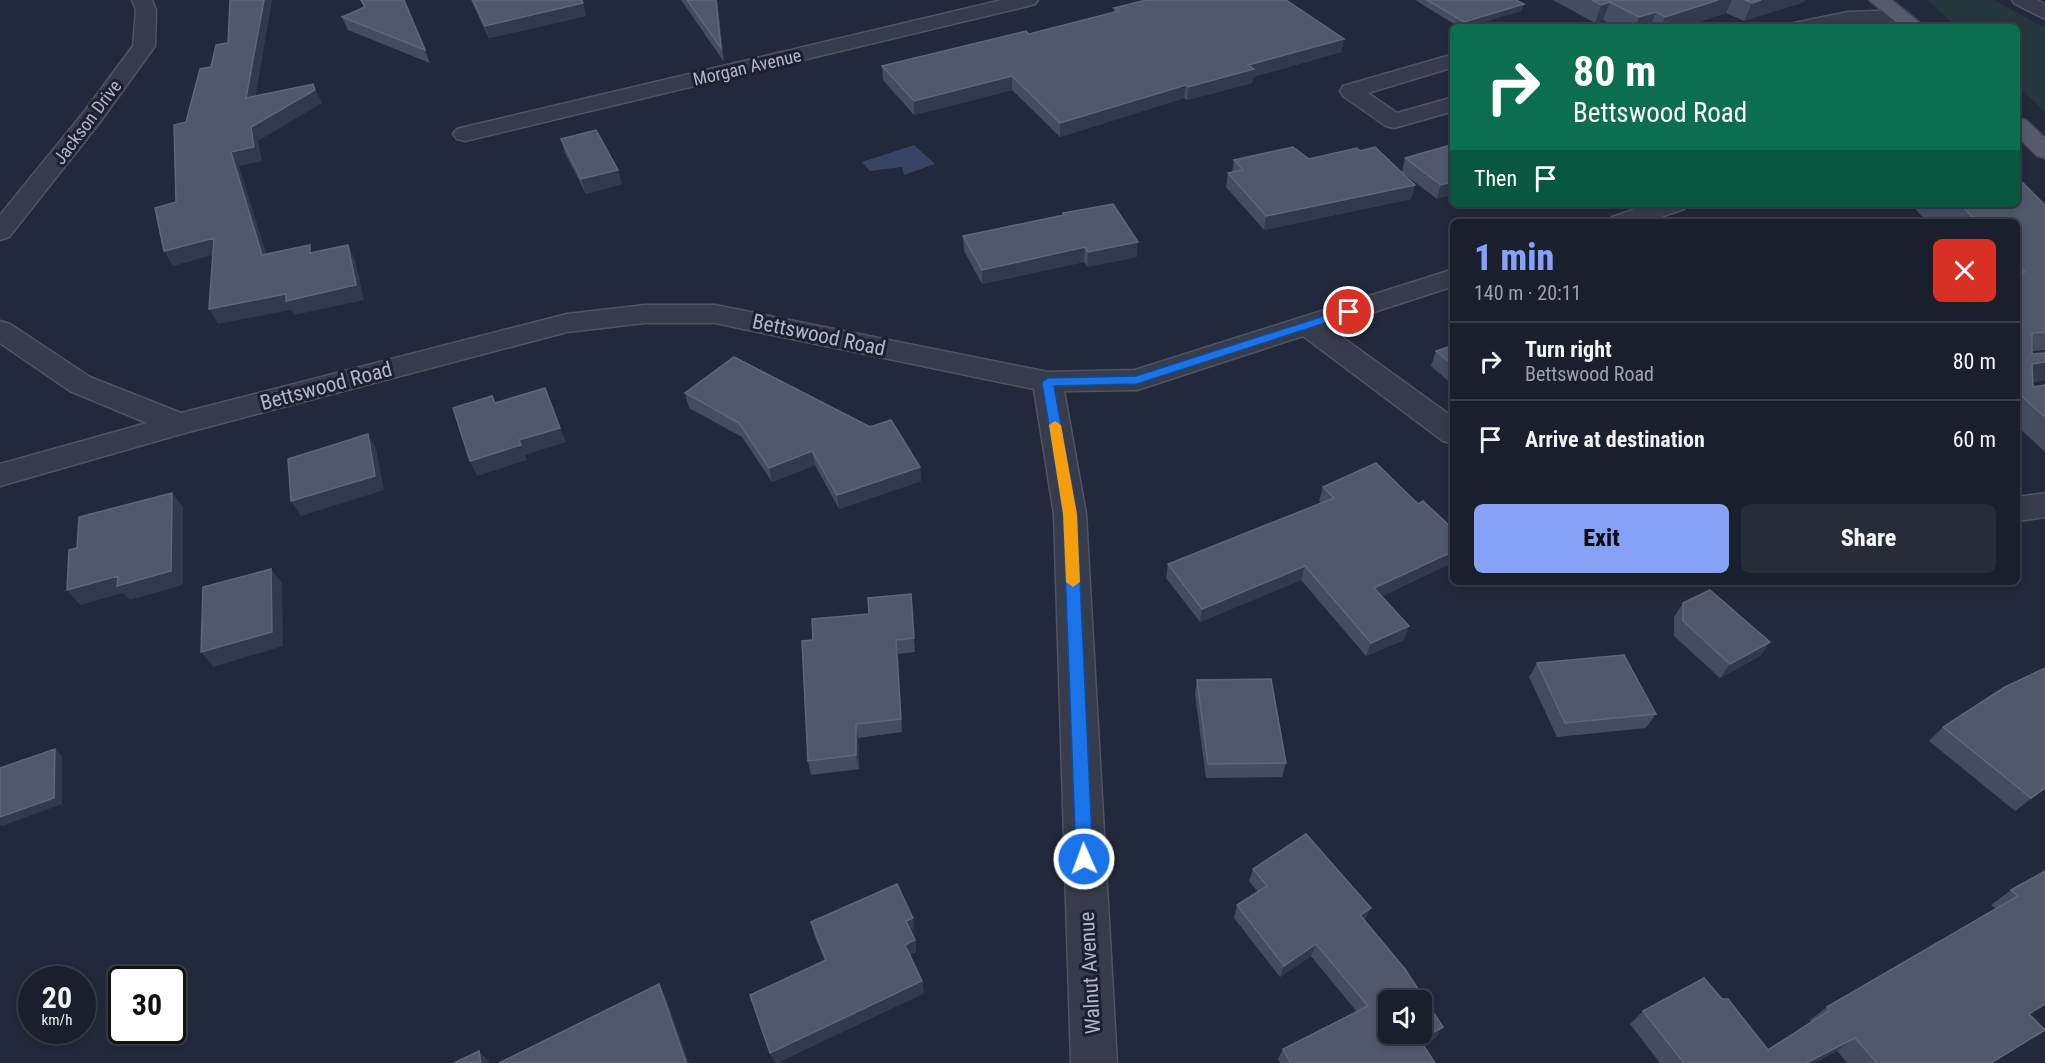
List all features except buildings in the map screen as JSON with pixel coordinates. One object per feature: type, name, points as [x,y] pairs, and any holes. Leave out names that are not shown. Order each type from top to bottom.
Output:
[{"type":"main road","points":[[1879,0],[1908,14],[1915,9],[1919,24]]},
{"type":"main road","points":[[2020,127],[2045,151]]},
{"type":"street","name":"Jackson Drive","points":[[0,232],[93,117],[144,46],[146,10],[142,0]]},
{"type":"street","name":"Morgan Avenue","points":[[465,134],[1028,0]]},
{"type":"street","points":[[1817,24],[1848,18],[1908,14]]},
{"type":"street","points":[[1450,61],[1351,91],[1394,121],[1450,105]]},
{"type":"street","points":[[1635,219],[1667,207]]},
{"type":"street","name":"Bettswood Road","points":[[0,475],[179,424],[567,323],[645,314],[715,314],[1048,382],[1137,380],[1450,278]]},
{"type":"street","points":[[1307,325],[1450,431]]},
{"type":"street","points":[[0,330],[80,384],[179,424]]},
{"type":"street","name":"Walnut Avenue","points":[[1048,382],[1070,514],[1094,1063]]},
{"type":"street","points":[[2020,509],[2045,505]]},
{"type":"shaded area","points":[[1928,0],[1994,0],[2045,28],[2045,112],[2020,88],[2020,24],[1953,24]]},
{"type":"water","points":[[914,145],[935,164],[904,175],[902,167],[870,171],[862,162]]},
{"type":"slow traffic","points":[[1055,425],[1070,514],[1073,582]]},
{"type":"route","points":[[1084,859],[1070,514],[1048,382],[1137,380],[1349,312]]}]
